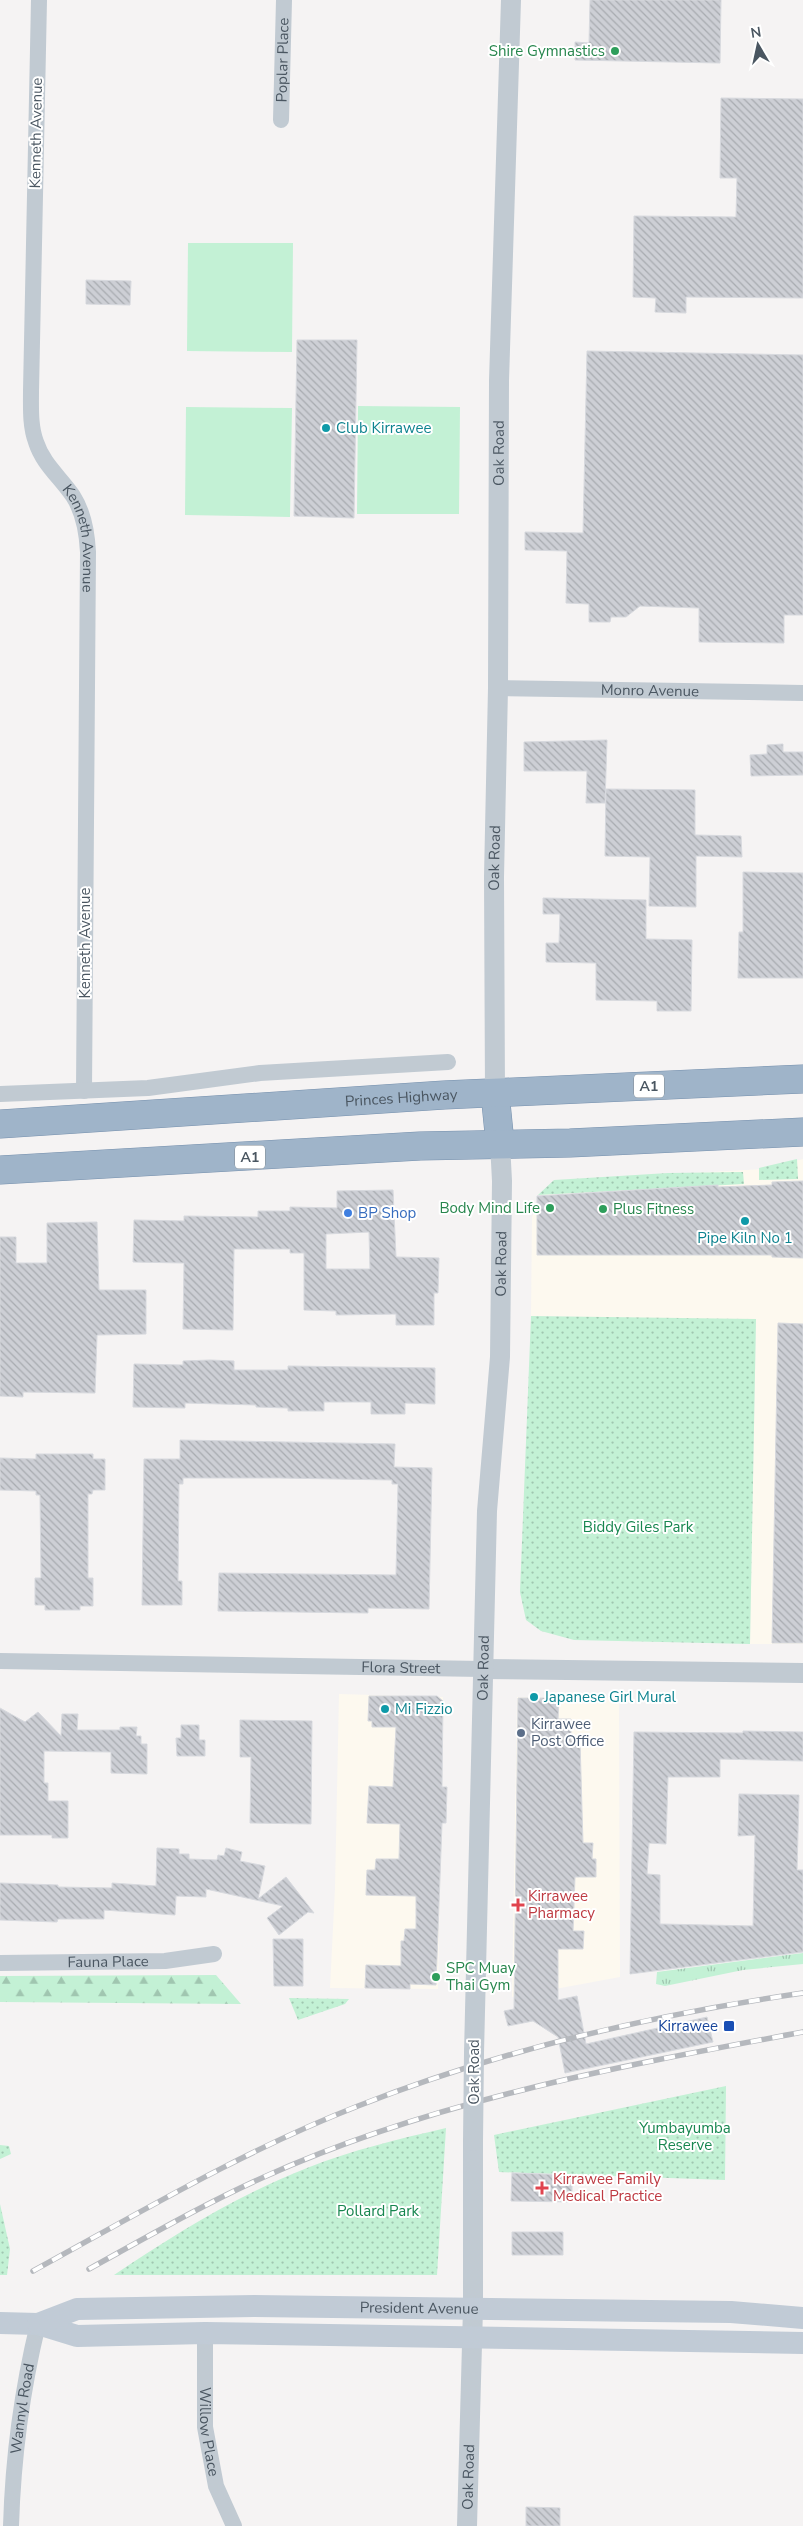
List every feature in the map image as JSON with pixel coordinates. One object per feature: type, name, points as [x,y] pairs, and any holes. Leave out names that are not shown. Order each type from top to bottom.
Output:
[{"type":"highway","name":"Princes Highway","points":[[0,1124],[495,1093],[803,1079]]},
{"type":"highway","name":"Oak Road","points":[[495,1093],[500,1143]]},
{"type":"highway","name":"A1","points":[[0,1170],[500,1143],[570,1143],[803,1132]]},
{"type":"main road","name":"President Avenue","points":[[38,2324],[76,2309],[254,2306],[731,2312],[803,2318]]},
{"type":"main road","name":"President Avenue","points":[[0,2323],[38,2324],[77,2336],[205,2333],[803,2343]]},
{"type":"street","name":"Kenneth Avenue","points":[[39,0],[31,391],[33,428],[45,462],[82,512],[87,534],[88,552],[84,1091]]},
{"type":"street","name":"Poplar Place","points":[[281,120],[284,0]]},
{"type":"street","name":"Oak Road","points":[[495,1093],[494,876],[498,688],[499,382],[511,0]]},
{"type":"street","name":"Monro Avenue","points":[[498,688],[803,693]]},
{"type":"street","points":[[0,1094],[148,1088],[260,1073],[448,1062]]},
{"type":"street","name":"Oak Road","points":[[467,2526],[474,2308],[474,2054],[482,1668],[487,1511],[500,1357],[502,1181],[500,1143]]},
{"type":"street","name":"Flora Street","points":[[0,1661],[803,1673]]},
{"type":"street","name":"Fauna Place","points":[[0,1963],[165,1962],[214,1954]]},
{"type":"street","name":"Wannyl Road","points":[[11,2526],[13,2472],[30,2356],[38,2324]]},
{"type":"street","name":"Willow Place","points":[[205,2333],[205,2428],[216,2486],[234,2526]]},
{"type":"shaded area","points":[[803,1159],[803,1644],[750,1644],[756,1320],[531,1316],[532,1217],[541,1193],[553,1183],[565,1180],[765,1169]]},
{"type":"shaded area","points":[[339,1694],[443,1697],[438,1989],[330,1988],[335,1888]]},
{"type":"shaded area","points":[[517,1697],[619,1698],[620,1977],[512,1997]]},
{"type":"green space","points":[[188,243],[293,243],[292,352],[187,351]]},
{"type":"green space","points":[[358,406],[460,407],[459,514],[357,514]]},
{"type":"green space","points":[[186,407],[292,408],[290,517],[185,515]]},
{"type":"green space","points":[[797,1159],[798,1179],[759,1180],[759,1168]]},
{"type":"green space","points":[[743,1172],[744,1184],[538,1195],[554,1180],[668,1173]]},
{"type":"green space","name":"Biddy Giles Park","points":[[531,1316],[756,1319],[750,1644],[574,1640],[541,1631],[526,1620],[520,1592]]},
{"type":"green space","points":[[803,1953],[803,1964],[743,1970],[665,1986],[656,1984],[657,1972]]},
{"type":"green space","points":[[216,1975],[241,2004],[0,2002],[0,1976]]},
{"type":"green space","points":[[289,1998],[349,1999],[345,2004],[298,2020]]},
{"type":"green space","name":"Yumbayumba Reserve","points":[[726,2086],[725,2180],[499,2172],[494,2135]]},
{"type":"green space","name":"Pollard Park","points":[[446,2128],[437,2275],[114,2275],[208,2216],[256,2190],[358,2150]]},
{"type":"green space","points":[[0,2145],[9,2146],[11,2154],[0,2159]]},
{"type":"green space","points":[[0,2204],[10,2249],[7,2275],[0,2275]]},
{"type":"building","points":[[590,0],[721,0],[720,63],[575,60],[575,42],[589,43]]},
{"type":"building","points":[[721,98],[803,99],[803,298],[686,297],[686,313],[655,312],[656,298],[633,297],[634,216],[736,217],[737,178],[720,178]]},
{"type":"building","points":[[86,280],[131,281],[130,305],[86,304]]},
{"type":"building","name":"Club Kirrawee","points":[[297,340],[357,340],[354,518],[294,516]]},
{"type":"building","points":[[587,351],[803,355],[803,615],[784,615],[784,643],[699,642],[699,608],[640,606],[626,617],[611,617],[610,622],[589,622],[589,604],[566,603],[567,551],[525,550],[525,532],[583,533]]},
{"type":"building","points":[[607,740],[605,803],[586,803],[587,771],[524,771],[524,742]]},
{"type":"building","points":[[783,744],[783,752],[803,752],[803,775],[751,776],[750,755],[767,754],[767,745]]},
{"type":"building","points":[[606,789],[695,790],[695,835],[741,836],[742,857],[696,856],[696,907],[649,906],[650,857],[605,856]]},
{"type":"building","points":[[743,872],[803,873],[803,978],[738,978],[739,932],[743,932]]},
{"type":"building","points":[[543,898],[646,900],[646,939],[692,940],[691,1011],[657,1011],[657,1001],[596,1000],[596,963],[546,962],[546,943],[559,943],[560,914],[543,914]]},
{"type":"building","points":[[803,1181],[803,1258],[772,1257],[772,1255],[537,1255],[537,1196],[718,1185],[718,1187],[772,1185],[772,1182]]},
{"type":"building","points":[[393,1190],[396,1257],[439,1258],[438,1293],[434,1293],[434,1325],[396,1325],[396,1314],[336,1315],[336,1311],[304,1310],[304,1253],[290,1253],[290,1249],[234,1249],[233,1330],[183,1329],[184,1263],[133,1262],[134,1220],[184,1221],[184,1216],[258,1217],[258,1211],[290,1211],[290,1207],[337,1208],[337,1191]],"holes":[[[369,1232],[370,1269],[326,1269],[326,1234]]]},
{"type":"building","points":[[97,1222],[99,1290],[146,1290],[146,1334],[97,1335],[95,1393],[23,1392],[23,1397],[0,1396],[0,1237],[16,1237],[16,1263],[47,1263],[47,1223]]},
{"type":"building","points":[[778,1323],[803,1324],[803,1643],[772,1643]]},
{"type":"building","points":[[183,1361],[234,1361],[234,1370],[288,1370],[288,1366],[435,1368],[435,1404],[405,1403],[405,1414],[371,1414],[371,1402],[324,1402],[324,1411],[288,1411],[288,1408],[256,1407],[256,1405],[185,1403],[185,1408],[133,1407],[134,1364],[183,1365]]},
{"type":"building","points":[[180,1440],[395,1444],[394,1467],[432,1468],[429,1609],[368,1608],[368,1613],[218,1611],[219,1573],[396,1575],[398,1484],[392,1484],[392,1480],[280,1478],[183,1478],[183,1484],[179,1484],[178,1581],[182,1581],[182,1605],[142,1605],[144,1459],[180,1459]]},
{"type":"building","points":[[36,1454],[93,1454],[93,1459],[105,1459],[105,1490],[93,1490],[92,1494],[88,1494],[88,1578],[93,1578],[93,1606],[80,1606],[80,1610],[45,1610],[45,1605],[35,1605],[35,1578],[41,1578],[40,1495],[36,1495],[36,1491],[0,1490],[0,1458],[36,1459]]},
{"type":"building","points":[[369,1696],[437,1696],[443,1701],[442,1787],[447,1787],[446,1823],[442,1823],[436,1985],[410,1984],[410,1989],[365,1988],[366,1965],[401,1966],[401,1941],[404,1941],[405,1929],[416,1929],[416,1896],[366,1895],[367,1870],[375,1870],[376,1859],[399,1859],[400,1824],[367,1823],[369,1786],[393,1787],[396,1727],[372,1727],[372,1721],[368,1721]]},
{"type":"building","points":[[518,1698],[559,1698],[558,1719],[571,1719],[571,1741],[580,1741],[583,1843],[593,1843],[592,1859],[596,1859],[596,1877],[575,1877],[573,1931],[584,1931],[583,1949],[558,1949],[558,2000],[577,1996],[586,2044],[707,2017],[713,2042],[565,2073],[558,2037],[533,2021],[508,2026],[504,2011],[514,2009]]},
{"type":"building","points":[[0,1708],[25,1722],[38,1712],[61,1736],[62,1714],[78,1714],[77,1730],[120,1730],[120,1727],[137,1727],[136,1736],[141,1736],[141,1744],[147,1744],[147,1774],[111,1773],[111,1752],[44,1751],[44,1783],[48,1783],[48,1801],[68,1801],[68,1838],[52,1838],[52,1835],[0,1835]]},
{"type":"building","points":[[240,1720],[312,1721],[311,1824],[250,1823],[251,1757],[240,1757]]},
{"type":"building","points":[[181,1725],[199,1725],[199,1740],[205,1740],[205,1756],[177,1756],[176,1738],[181,1738]]},
{"type":"building","points":[[743,1731],[803,1732],[803,1761],[720,1759],[720,1777],[668,1777],[666,1844],[649,1843],[647,1874],[660,1875],[660,1924],[753,1926],[755,1835],[738,1836],[739,1794],[799,1795],[797,1870],[803,1870],[803,1952],[630,1974],[634,1732],[743,1733]]},
{"type":"building","points":[[157,1848],[179,1849],[179,1854],[189,1854],[189,1859],[217,1860],[218,1855],[224,1856],[226,1848],[242,1852],[240,1861],[265,1866],[258,1899],[286,1877],[314,1913],[308,1912],[279,1935],[267,1918],[283,1906],[206,1889],[206,1897],[176,1896],[175,1915],[104,1910],[104,1919],[58,1919],[57,1922],[0,1920],[0,1883],[58,1885],[58,1887],[112,1888],[112,1883],[156,1886]]},
{"type":"building","points":[[273,1939],[303,1939],[303,1986],[274,1986]]},
{"type":"building","name":"Kirrawee Family Medical Practice","points":[[512,2173],[572,2175],[572,2202],[511,2201]]},
{"type":"building","name":"Kirrawee Family Medical Practice","points":[[512,2232],[563,2232],[563,2255],[512,2255]]},
{"type":"building","points":[[526,2507],[560,2508],[560,2526],[526,2526]]},
{"type":"railway","points":[[33,2271],[233,2162],[316,2123],[412,2086],[521,2051],[577,2037],[690,2012],[803,1993]]},
{"type":"railway","points":[[89,2269],[242,2187],[329,2150],[394,2127],[461,2106],[529,2088],[666,2058],[803,2032]]},
{"type":"place","name":"Shire Gymnastics","points":[[615,51]]},
{"type":"place","name":"Club Kirrawee","points":[[326,428]]},
{"type":"place","name":"Body Mind Life","points":[[550,1208]]},
{"type":"place","name":"Plus Fitness","points":[[603,1209]]},
{"type":"place","name":"BP Shop","points":[[348,1213]]},
{"type":"place","name":"Pipe Kiln No 1","points":[[745,1221]]},
{"type":"place","name":"Japanese Girl Mural","points":[[534,1697]]},
{"type":"place","name":"Mi Fizzio","points":[[385,1709]]},
{"type":"place","name":"Kirrawee Post Office","points":[[521,1733]]},
{"type":"place","name":"Kirrawee Pharmacy","points":[[518,1905]]},
{"type":"place","name":"SPC Muay Thai Gym","points":[[436,1977]]},
{"type":"place","name":"Kirrawee","points":[[729,2026]]},
{"type":"place","name":"Kirrawee Family Medical Practice","points":[[542,2188]]}]
